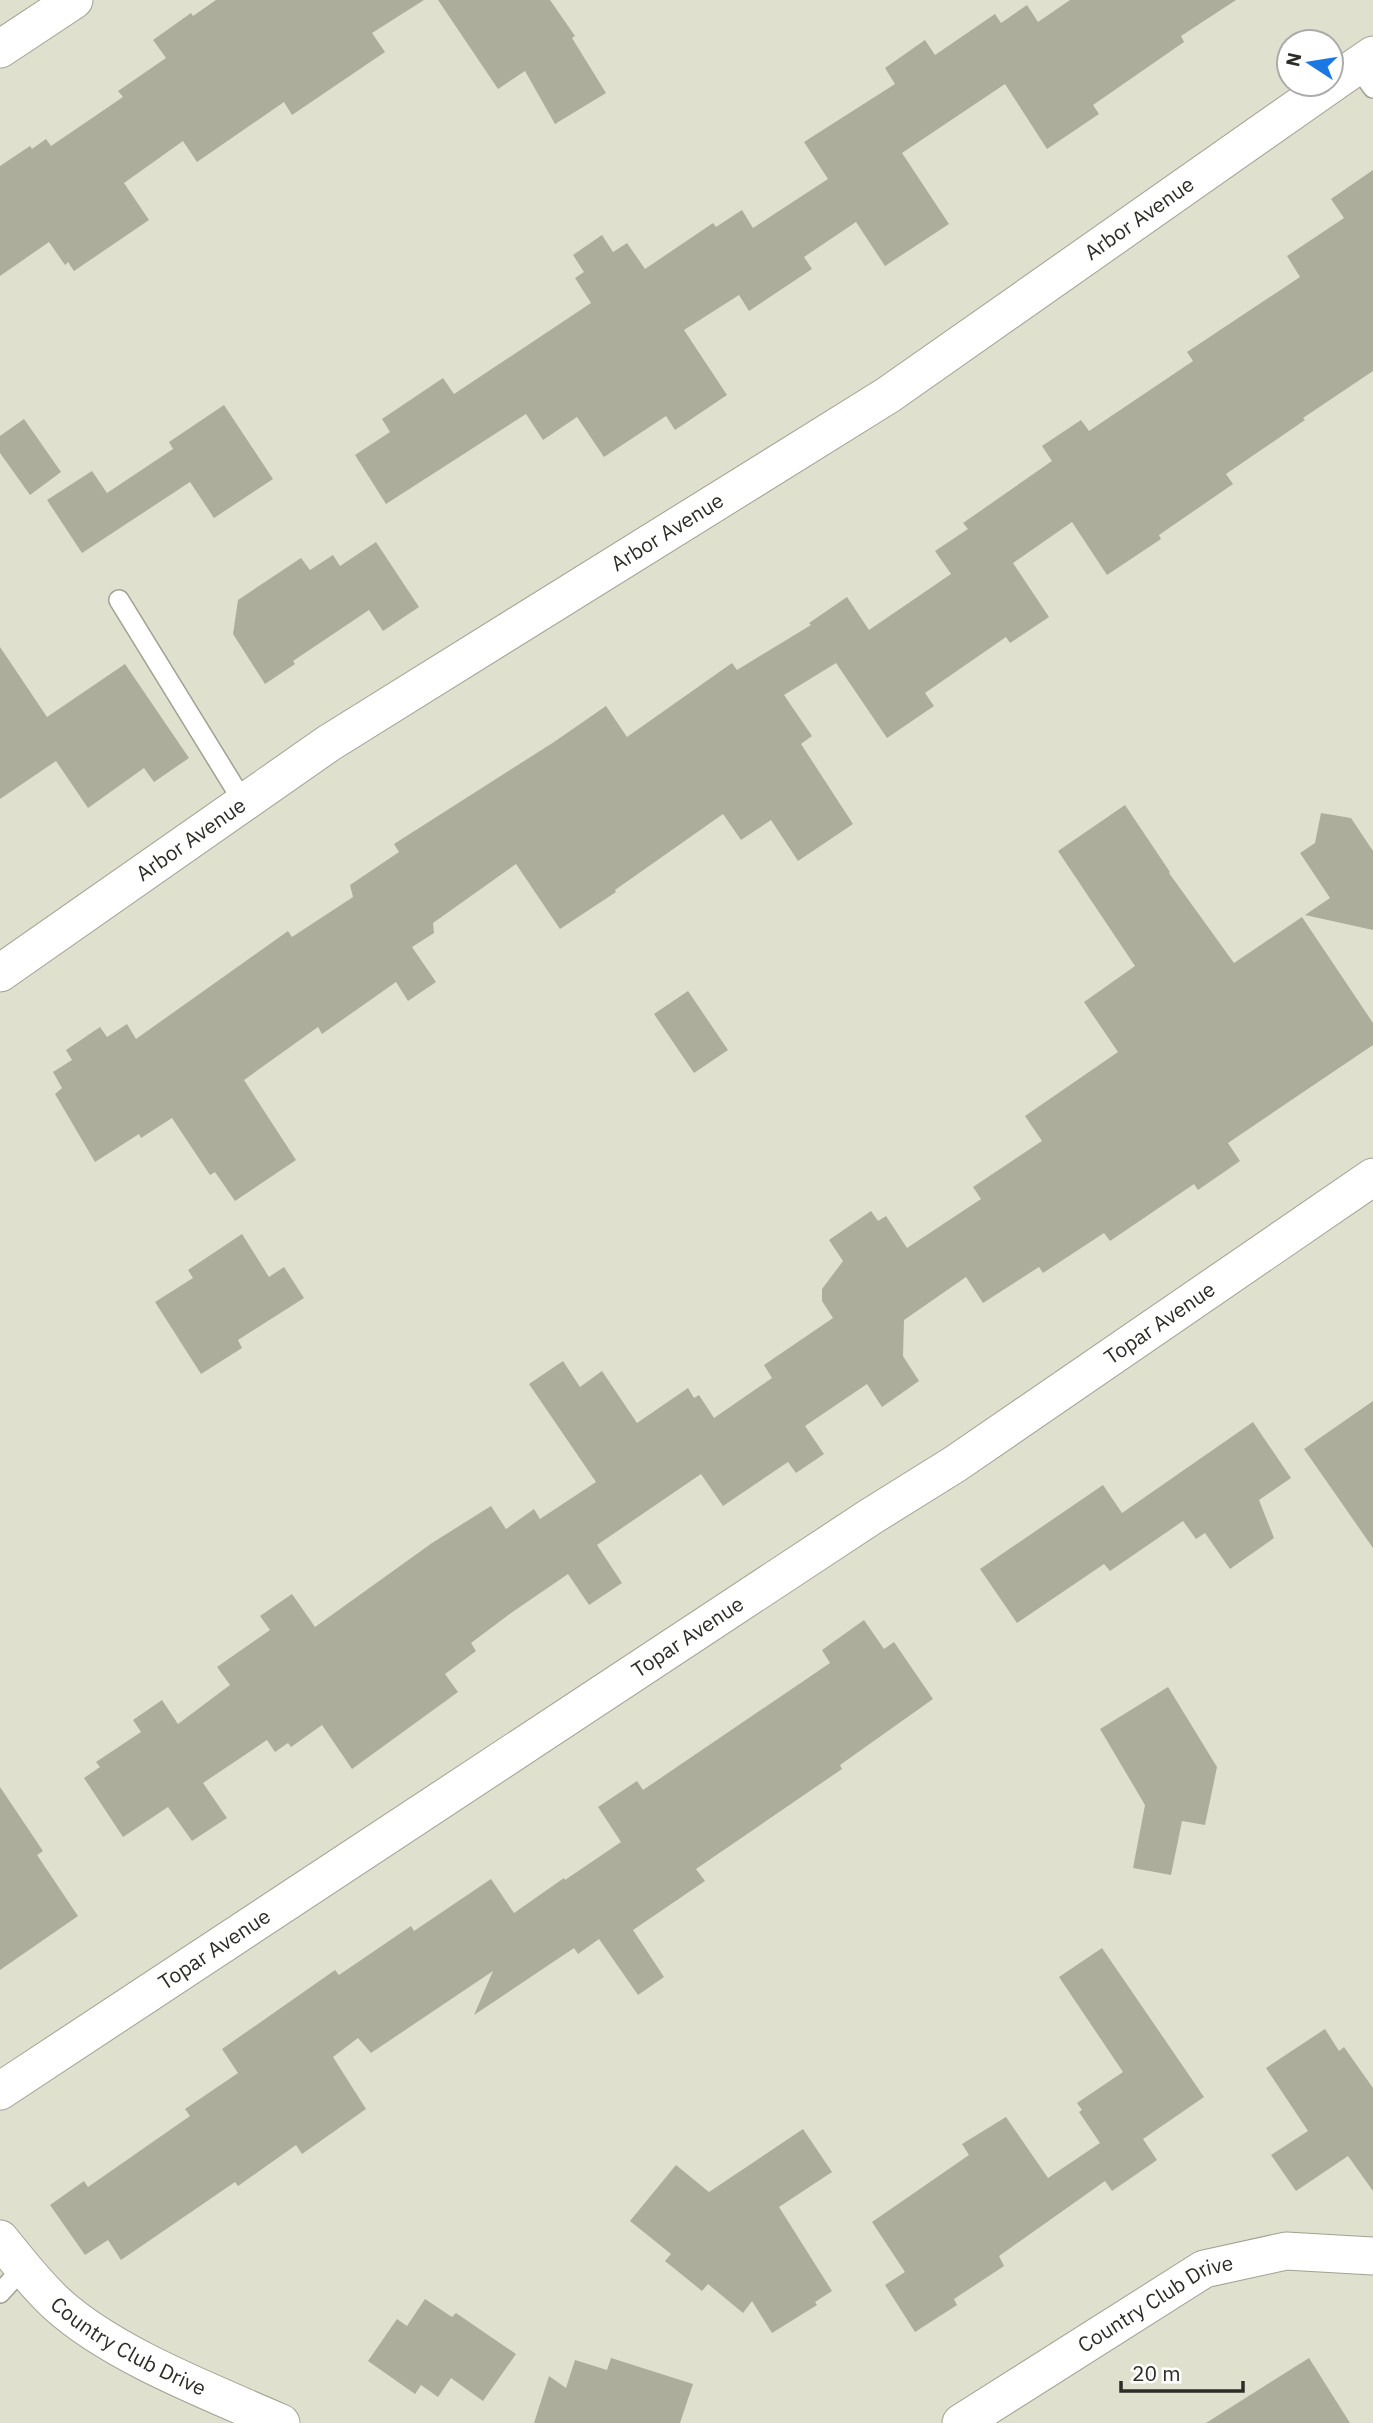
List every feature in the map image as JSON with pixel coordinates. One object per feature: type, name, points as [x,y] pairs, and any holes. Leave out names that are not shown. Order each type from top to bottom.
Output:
[{"type":"street","points":[[0,50],[74,0]]},
{"type":"street","name":"Arbor Avenue","points":[[0,973],[329,743],[888,395],[1353,75]]},
{"type":"street","name":"Topar Avenue","points":[[0,2091],[846,1532],[955,1464],[1373,1177]]},
{"type":"street","name":"Country Club Drive","points":[[0,2239],[12,2281],[57,2304],[114,2343],[188,2381],[281,2423]]},
{"type":"street","name":"Country Club Drive","points":[[961,2423],[1204,2269],[1286,2251],[1373,2256]]},
{"type":"lane","points":[[119,600],[244,803]]},
{"type":"building","points":[[216,0],[424,0],[372,33],[385,52],[292,115],[284,102],[197,162],[183,141],[124,183],[149,220],[74,271],[68,262],[65,265],[49,242],[0,276],[0,166],[46,139],[51,146],[123,97],[118,91],[166,58],[153,40],[191,13],[193,16]]},
{"type":"building","points":[[438,0],[550,0],[575,36],[572,38],[606,93],[555,124],[525,71],[498,89]]},
{"type":"building","points":[[1070,0],[1236,0],[1181,36],[1184,42],[1093,105],[1099,114],[1047,149],[1005,84],[902,153],[949,224],[885,266],[856,222],[804,257],[812,269],[749,311],[739,295],[684,330],[727,395],[675,430],[666,416],[604,457],[577,417],[543,440],[526,414],[386,504],[355,455],[390,432],[382,419],[443,378],[454,394],[591,303],[575,278],[584,272],[573,255],[602,235],[613,252],[627,243],[645,269],[713,223],[716,227],[742,210],[753,228],[828,179],[804,142],[895,84],[885,68],[925,40],[935,55],[995,14],[1001,23],[1027,5],[1038,22]]},
{"type":"building","points":[[1373,170],[1373,371],[1226,474],[1233,484],[1159,535],[1161,539],[1107,575],[1072,522],[1013,563],[1049,617],[1010,643],[1006,637],[925,693],[934,706],[887,738],[836,663],[784,695],[812,736],[801,744],[853,824],[798,861],[771,820],[741,840],[723,814],[560,929],[516,864],[433,923],[434,933],[412,947],[436,982],[408,1001],[396,982],[322,1034],[318,1027],[244,1080],[296,1160],[235,1201],[215,1172],[210,1175],[172,1118],[141,1138],[139,1134],[95,1162],[55,1094],[62,1088],[53,1072],[72,1060],[66,1050],[100,1027],[107,1037],[127,1024],[136,1039],[288,931],[292,937],[353,897],[350,885],[399,852],[394,844],[606,706],[627,737],[732,663],[737,670],[811,625],[809,623],[847,597],[869,630],[951,574],[935,551],[968,529],[963,523],[1052,461],[1042,446],[1081,420],[1089,431],[1193,361],[1187,352],[1300,277],[1287,256],[1344,218],[1331,199]]},
{"type":"building","points":[[224,405],[273,479],[214,518],[190,482],[82,553],[47,500],[92,471],[107,493],[173,449],[169,442]]},
{"type":"building","points":[[24,419],[61,472],[30,495],[0,453],[0,436]]},
{"type":"building","points":[[376,542],[419,607],[383,631],[369,610],[293,661],[295,664],[265,684],[233,634],[238,600],[301,558],[310,570],[333,555],[340,566]]},
{"type":"building","points":[[0,647],[47,717],[125,664],[189,758],[154,782],[144,768],[88,808],[56,761],[0,799]]},
{"type":"building","points":[[1125,805],[1169,873],[1234,963],[1302,917],[1373,1023],[1373,1045],[1228,1143],[1240,1161],[1198,1190],[1194,1184],[1110,1241],[1104,1233],[1043,1273],[1039,1267],[983,1303],[966,1277],[904,1320],[903,1356],[919,1381],[882,1407],[867,1384],[805,1426],[824,1454],[796,1473],[788,1462],[723,1506],[701,1474],[597,1545],[622,1583],[589,1605],[568,1574],[511,1613],[471,1643],[476,1651],[445,1674],[458,1692],[352,1769],[322,1725],[291,1747],[288,1743],[275,1752],[267,1740],[203,1783],[227,1818],[192,1841],[168,1807],[123,1837],[84,1778],[100,1767],[96,1762],[141,1732],[133,1720],[162,1700],[178,1724],[230,1685],[217,1667],[270,1630],[260,1616],[292,1594],[315,1627],[432,1543],[491,1506],[506,1529],[534,1509],[540,1519],[596,1482],[529,1384],[563,1361],[580,1387],[602,1371],[637,1423],[688,1388],[694,1398],[699,1395],[714,1418],[772,1378],[764,1365],[833,1318],[822,1301],[822,1289],[843,1261],[829,1240],[871,1211],[878,1221],[886,1216],[907,1248],[981,1199],[973,1187],[1042,1141],[1025,1116],[1118,1052],[1084,1002],[1135,966],[1058,851]]},
{"type":"building","points":[[1321,813],[1351,818],[1373,851],[1373,930],[1305,915],[1330,898],[1300,853],[1315,843]]},
{"type":"building","points":[[688,991],[728,1050],[694,1073],[654,1014]]},
{"type":"building","points":[[242,1234],[269,1277],[284,1267],[304,1298],[238,1340],[242,1348],[201,1374],[155,1302],[193,1278],[188,1270]]},
{"type":"building","points":[[1373,1401],[1373,1548],[1304,1449]]},
{"type":"building","points":[[1253,1422],[1291,1478],[1259,1500],[1274,1538],[1230,1569],[1205,1533],[1196,1539],[1183,1521],[1110,1571],[1104,1564],[1017,1623],[980,1569],[1103,1485],[1122,1513]]},
{"type":"building","points":[[864,1620],[884,1649],[894,1642],[933,1699],[840,1765],[842,1769],[696,1869],[705,1881],[633,1930],[664,1977],[638,1995],[599,1939],[578,1954],[574,1948],[474,2015],[493,1971],[371,2053],[358,2038],[333,2057],[366,2109],[302,2154],[296,2145],[238,2186],[235,2182],[121,2260],[108,2240],[85,2255],[50,2205],[84,2181],[88,2187],[190,2116],[185,2109],[238,2073],[222,2049],[335,1970],[339,1975],[411,1926],[414,1931],[491,1879],[514,1913],[564,1878],[565,1880],[621,1842],[598,1807],[637,1781],[643,1790],[830,1663],[822,1650]]},
{"type":"building","points":[[1168,1687],[1217,1767],[1205,1825],[1182,1821],[1171,1875],[1133,1868],[1145,1805],[1100,1729]]},
{"type":"building","points":[[0,1787],[43,1851],[37,1855],[78,1916],[0,1970]]},
{"type":"building","points":[[1102,1948],[1204,2097],[1143,2139],[1157,2160],[1112,2191],[1105,2181],[999,2256],[1004,2266],[954,2299],[957,2305],[915,2332],[885,2285],[905,2272],[872,2222],[969,2155],[962,2144],[1006,2117],[1048,2178],[1100,2143],[1079,2112],[1082,2110],[1077,2103],[1123,2072],[1059,1977]]},
{"type":"building","points":[[1325,2029],[1339,2051],[1344,2047],[1373,2088],[1373,2191],[1348,2156],[1296,2191],[1271,2155],[1308,2131],[1266,2068]]},
{"type":"building","points":[[803,2129],[832,2172],[779,2207],[832,2291],[815,2302],[817,2305],[772,2333],[752,2301],[743,2313],[708,2284],[702,2291],[665,2261],[671,2254],[630,2221],[676,2165],[709,2192]]},
{"type":"building","points":[[425,2299],[452,2317],[456,2313],[516,2354],[483,2401],[451,2378],[438,2397],[421,2385],[415,2394],[368,2361],[397,2319],[407,2326]]},
{"type":"building","points":[[611,2358],[693,2384],[680,2423],[534,2423],[549,2376],[566,2388],[575,2360],[607,2370]]},
{"type":"building","points":[[1309,2358],[1350,2423],[1206,2423]]}]
